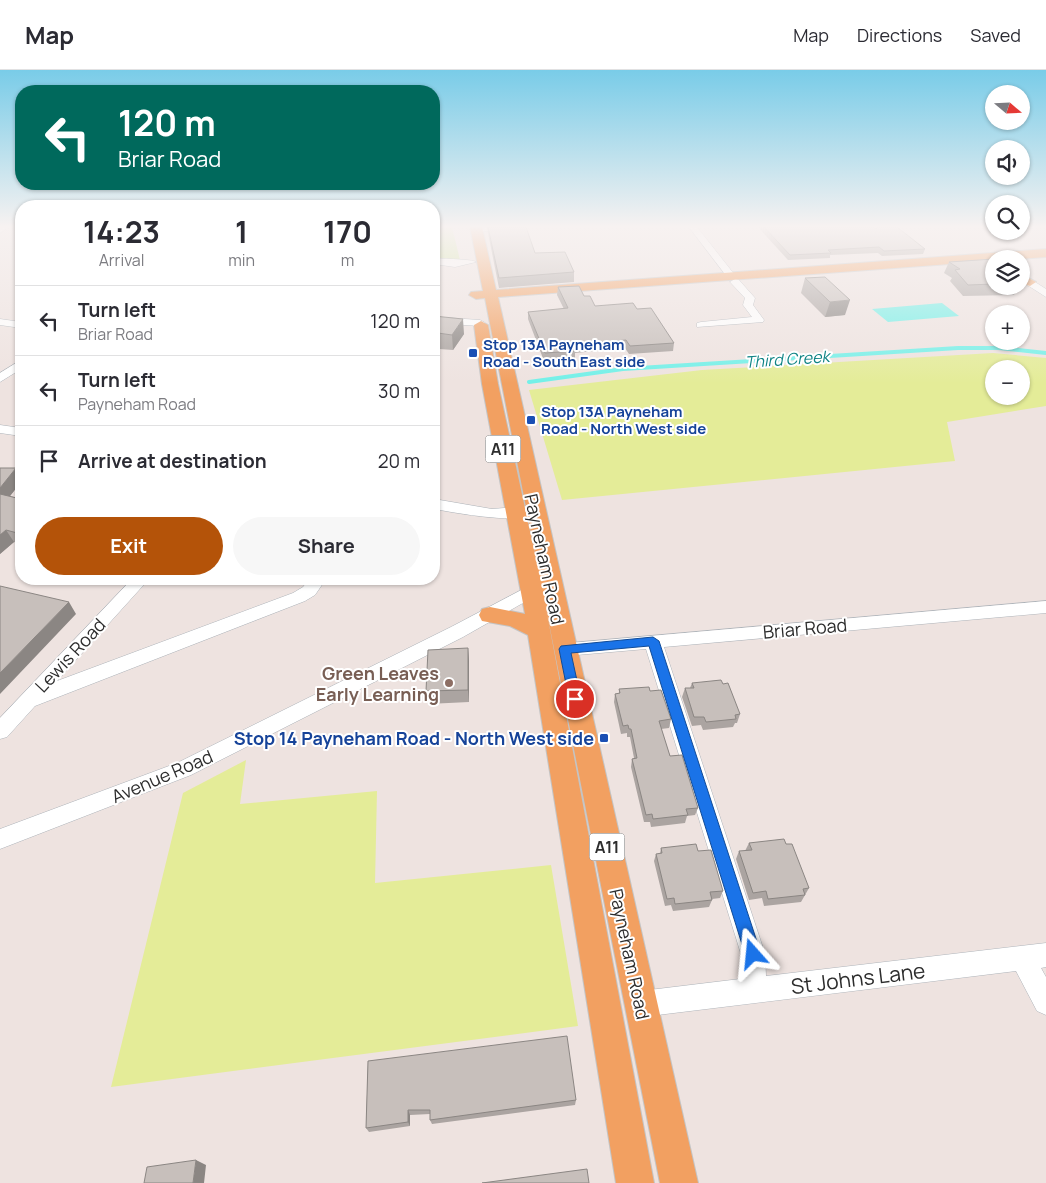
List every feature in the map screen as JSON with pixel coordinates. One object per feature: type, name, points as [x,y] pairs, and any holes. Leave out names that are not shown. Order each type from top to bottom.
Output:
[{"type":"main road","name":"Payneham Road","points":[[477,279],[483,297]]},
{"type":"main road","name":"Payneham Road","points":[[480,279],[487,322],[490,384],[525,512],[545,558],[547,620],[557,742],[635,1183]]},
{"type":"main road","points":[[483,297],[538,297],[733,279]]},
{"type":"main road","points":[[483,297],[733,279]]},
{"type":"main road","points":[[487,322],[507,305],[538,297]]},
{"type":"main road","name":"Payneham Road","points":[[525,512],[532,592],[565,649],[679,1183]]},
{"type":"main road","points":[[532,592],[544,576],[545,558]]},
{"type":"main road","points":[[490,615],[547,620]]},
{"type":"main road","points":[[557,742],[567,740],[577,730],[575,699]]},
{"type":"street","points":[[700,325],[759,320],[748,305],[750,298],[733,279]]},
{"type":"street","points":[[1030,283],[1046,294]]},
{"type":"street","points":[[440,320],[487,322]]},
{"type":"street","points":[[0,322],[15,324]]},
{"type":"street","points":[[0,378],[15,368]]},
{"type":"street","points":[[0,429],[15,431]]},
{"type":"street","points":[[440,505],[492,514],[525,512]]},
{"type":"street","name":"Lewis Road","points":[[0,732],[135,585]]},
{"type":"street","points":[[28,700],[299,597],[309,591],[314,585]]},
{"type":"street","name":"Avenue Road","points":[[0,839],[184,769],[532,592]]},
{"type":"street","name":"Briar Road","points":[[565,649],[1046,607]]},
{"type":"street","points":[[653,641],[753,954],[752,990]]},
{"type":"street","name":"St Johns Lane","points":[[641,1004],[1046,955]]},
{"type":"street","points":[[1022,958],[1046,1002]]},
{"type":"green space","points":[[993,353],[1046,358],[1046,406],[947,422],[955,461],[562,500],[529,390],[702,370]]},
{"type":"green space","points":[[246,760],[240,804],[377,791],[375,883],[551,865],[578,1026],[111,1087],[183,793]]},
{"type":"water","points":[[942,303],[959,316],[888,322],[872,309]]},
{"type":"building","points":[[806,279],[827,279],[850,300],[830,302]]},
{"type":"building","points":[[963,279],[985,279],[985,284],[968,285]]},
{"type":"building","points":[[579,286],[584,296],[590,296],[595,306],[633,303],[637,309],[651,308],[674,343],[630,346],[626,340],[573,345],[575,351],[545,353],[528,312],[568,308],[558,287]]},
{"type":"building","points":[[440,317],[463,319],[452,335],[440,333]]},
{"type":"building","points":[[0,468],[15,468],[15,469],[0,488]]},
{"type":"building","points":[[0,494],[15,498],[15,532],[6,530],[0,535]]},
{"type":"building","points":[[0,586],[69,602],[0,673]]},
{"type":"building","name":"Green Leaves Early Learning","points":[[468,648],[468,690],[426,691],[428,650]]},
{"type":"building","points":[[721,680],[723,684],[728,683],[740,714],[735,715],[736,719],[706,722],[704,717],[694,717],[685,688],[694,688],[692,683]]},
{"type":"building","points":[[649,687],[650,691],[661,690],[671,719],[659,721],[670,756],[682,755],[698,808],[686,809],[688,815],[653,819],[652,814],[646,815],[632,759],[637,758],[631,729],[629,729],[628,725],[623,726],[615,694],[620,693],[619,689]]},
{"type":"building","points":[[784,839],[786,844],[792,844],[809,888],[803,889],[805,895],[768,899],[766,891],[753,893],[739,851],[752,850],[749,843]]},
{"type":"building","points":[[696,844],[698,851],[711,850],[723,891],[710,892],[712,900],[675,904],[674,898],[667,899],[656,854],[662,853],[661,848]]},
{"type":"building","points":[[567,1036],[576,1100],[430,1120],[430,1110],[408,1110],[408,1122],[366,1128],[368,1061]]},
{"type":"building","points":[[196,1160],[193,1183],[144,1183],[147,1167]]},
{"type":"building","points":[[587,1169],[589,1183],[482,1183]]},
{"type":"waterway","name":"Third Creek","points":[[529,382],[623,369],[958,348],[999,348],[1046,353]]},
{"type":"place","name":"Stop 13A Payneham Road - South East side","points":[[473,353]]},
{"type":"place","name":"Stop 13A Payneham Road - North West side","points":[[531,420]]},
{"type":"place","name":"Green Leaves Early Learning","points":[[449,683]]},
{"type":"place","name":"Stop 14 Payneham Road - North West side","points":[[604,738]]},
{"type":"route","points":[[575,699],[565,649],[653,641],[753,954]]}]
